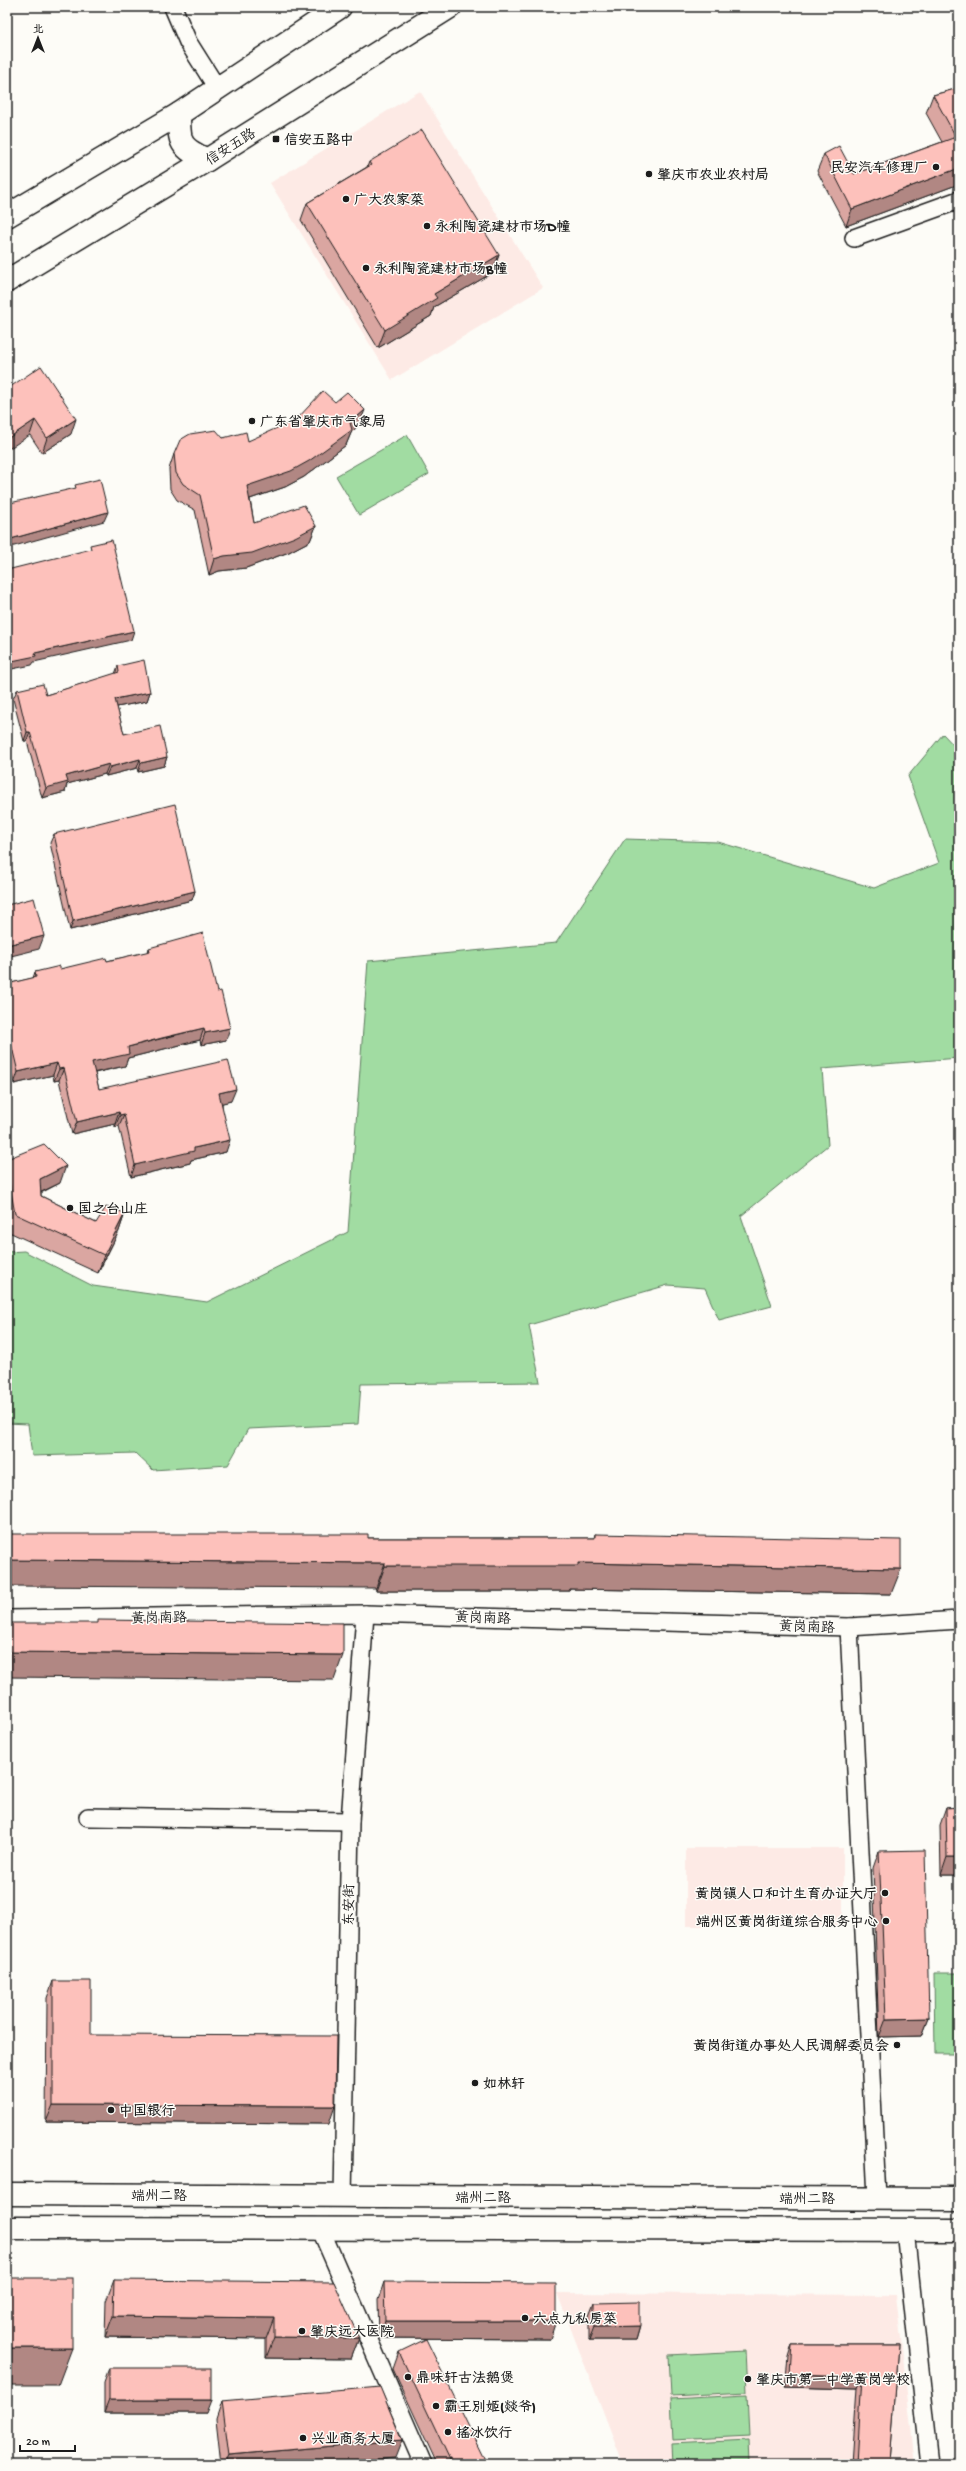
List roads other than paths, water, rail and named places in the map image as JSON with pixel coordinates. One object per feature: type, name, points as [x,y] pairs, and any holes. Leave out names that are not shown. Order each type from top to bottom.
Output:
[{"type":"main road","points":[[7,216],[179,114],[340,7]]},
{"type":"main road","name":"信安五路","points":[[7,281],[207,160],[450,7]]},
{"type":"main road","points":[[179,114],[179,137],[189,151],[207,160]]},
{"type":"main road","points":[[16,2195],[17,2228],[959,2230]]},
{"type":"main road","name":"端州二路","points":[[16,2195],[959,2199]]},
{"type":"street","points":[[173,7],[188,42],[217,88]]},
{"type":"street","points":[[854,238],[959,200]]},
{"type":"street","name":"黄岗南路","points":[[7,1618],[365,1614],[849,1627],[959,1620]]},
{"type":"street","name":"东安街","points":[[342,2196],[350,1821],[365,1614]]},
{"type":"street","points":[[849,1627],[877,2198]]},
{"type":"street","points":[[88,1817],[350,1821]]},
{"type":"street","points":[[320,2228],[423,2464]]},
{"type":"street","points":[[905,2230],[930,2464]]},
{"type":"place","name":"信安五路中","points":[[276,139]]},
{"type":"place","name":"民安汽车修理厂","points":[[936,167]]},
{"type":"place","name":"肇庆市农业农村局","points":[[649,174]]},
{"type":"place","name":"广大农家菜","points":[[346,199]]},
{"type":"place","name":"永利陶瓷建材市场D幢","points":[[427,226]]},
{"type":"place","name":"永利陶瓷建材市场B幢","points":[[366,268]]},
{"type":"place","name":"广东省肇庆市气象局","points":[[252,421]]},
{"type":"place","name":"国之台山庄","points":[[70,1208]]},
{"type":"place","name":"黄岗镇人口和计生育办证大厅","points":[[885,1893]]},
{"type":"place","name":"端州区黄岗街道综合服务中心","points":[[886,1921]]},
{"type":"place","name":"黄岗街道办事处人民调解委员会","points":[[897,2045]]},
{"type":"place","name":"如林轩","points":[[475,2083]]},
{"type":"place","name":"中国银行","points":[[111,2110]]},
{"type":"place","name":"六点九私房菜","points":[[525,2318]]},
{"type":"place","name":"肇庆远大医院","points":[[302,2331]]},
{"type":"place","name":"鼎味轩古法鹅煲","points":[[408,2377]]},
{"type":"place","name":"肇庆市第一中学黄岗学校","points":[[748,2379]]},
{"type":"place","name":"霸王别姬(燚爷)","points":[[436,2406]]},
{"type":"place","name":"摇冰饮行","points":[[448,2432]]},
{"type":"place","name":"兴业商务大厦","points":[[303,2438]]}]
